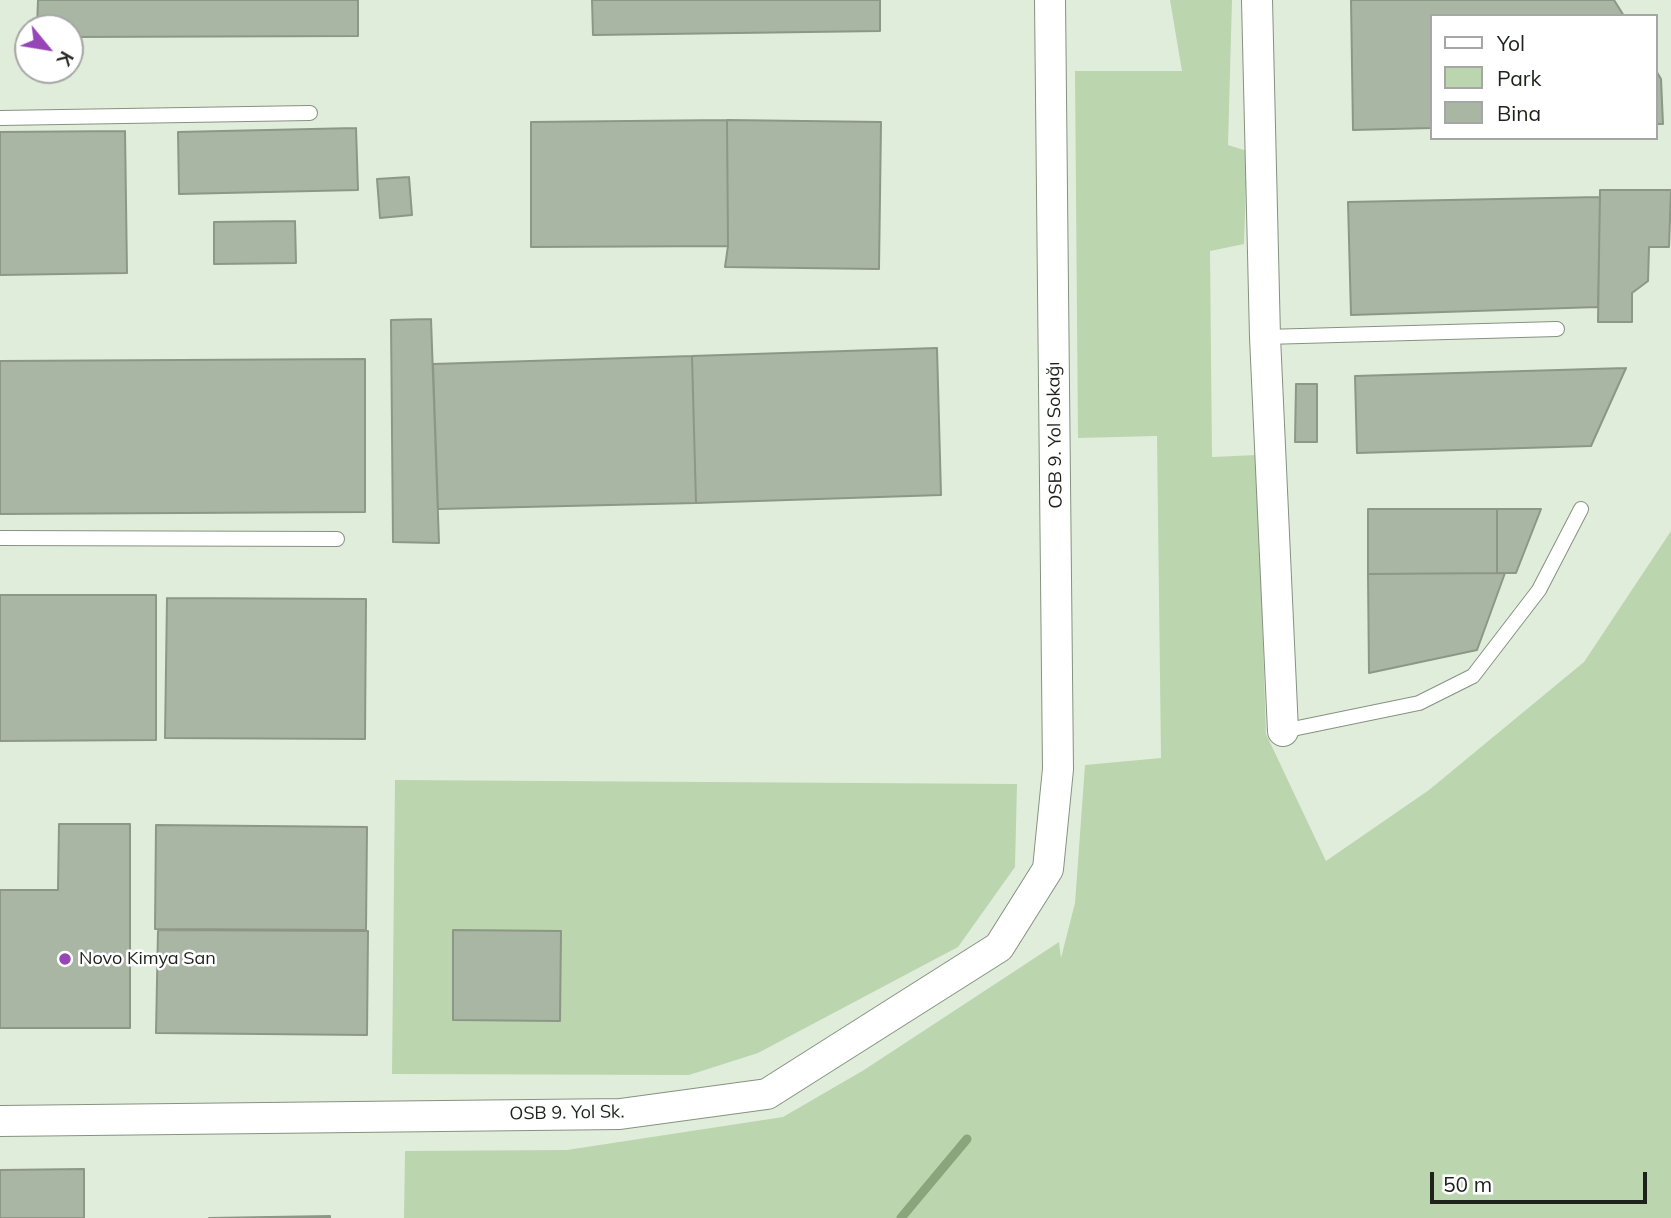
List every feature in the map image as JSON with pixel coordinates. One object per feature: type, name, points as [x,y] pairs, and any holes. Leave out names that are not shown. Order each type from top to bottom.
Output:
[{"type":"street","name":"OSB 9. Yol Sokağı","points":[[1048,869],[1058,769],[1050,0]]},
{"type":"street","points":[[1257,0],[1265,337],[1283,732]]},
{"type":"street","name":"OSB 9. Yol Sk.","points":[[0,1121],[620,1114],[767,1094],[999,947],[1048,869]]},
{"type":"lane","points":[[0,118],[310,113]]},
{"type":"lane","points":[[1265,337],[1557,329]]},
{"type":"lane","points":[[1283,732],[1419,703],[1473,676],[1539,590],[1581,509]]},
{"type":"lane","points":[[0,538],[337,539]]},
{"type":"green space","points":[[1170,0],[1232,0],[1228,145],[1247,151],[1244,244],[1210,251],[1212,457],[1257,455],[1266,734],[1326,861],[1429,790],[1584,662],[1671,531],[1671,1218],[404,1218],[405,1151],[567,1150],[783,1117],[864,1070],[1059,942],[1061,958],[1075,903],[1085,765],[1161,758],[1157,436],[1078,438],[1075,71],[1182,71]]},
{"type":"green space","points":[[395,780],[1017,784],[1015,867],[958,947],[758,1053],[689,1075],[392,1074]]},
{"type":"building","points":[[38,0],[358,0],[358,36],[84,37],[84,14],[38,14]]},
{"type":"building","points":[[592,0],[880,0],[880,31],[593,35]]},
{"type":"building","points":[[1351,0],[1614,0],[1623,14],[1430,14],[1430,128],[1353,130]]},
{"type":"building","points":[[1657,72],[1661,79],[1663,124],[1657,124]]},
{"type":"building","points":[[727,120],[881,122],[879,269],[725,267],[728,246]]},
{"type":"building","points":[[727,120],[728,246],[531,247],[531,122]]},
{"type":"building","points":[[356,128],[358,190],[179,194],[178,132]]},
{"type":"building","points":[[125,131],[127,273],[0,275],[0,132]]},
{"type":"building","points":[[409,177],[412,215],[380,218],[377,179]]},
{"type":"building","points":[[1600,190],[1671,190],[1669,247],[1649,247],[1648,281],[1632,293],[1632,322],[1598,322]]},
{"type":"building","points":[[1600,197],[1598,307],[1351,315],[1348,202]]},
{"type":"building","points":[[295,221],[296,263],[214,264],[214,222]]},
{"type":"building","points":[[431,319],[439,543],[393,542],[391,320]]},
{"type":"building","points":[[937,348],[941,495],[696,503],[692,356]]},
{"type":"building","points":[[692,356],[696,503],[438,509],[433,364]]},
{"type":"building","points":[[365,359],[365,512],[0,514],[0,361]]},
{"type":"building","points":[[1626,368],[1591,446],[1357,453],[1355,376]]},
{"type":"building","points":[[1296,384],[1317,384],[1317,442],[1295,442]]},
{"type":"building","points":[[1368,509],[1497,509],[1497,573],[1368,574]]},
{"type":"building","points":[[1497,509],[1541,509],[1516,573],[1497,573]]},
{"type":"building","points":[[1505,573],[1477,650],[1369,673],[1368,574]]},
{"type":"building","points":[[0,595],[156,595],[156,740],[0,741]]},
{"type":"building","points":[[167,598],[366,599],[365,739],[165,738]]},
{"type":"building","name":"Novo Kimya San","points":[[59,824],[130,824],[130,1028],[0,1028],[0,890],[58,890]]},
{"type":"building","points":[[156,825],[367,827],[366,930],[155,929]]},
{"type":"building","points":[[158,930],[368,931],[367,1035],[156,1033]]},
{"type":"building","points":[[453,930],[561,931],[560,1021],[453,1020]]},
{"type":"building","points":[[84,1169],[84,1218],[0,1218],[0,1170]]},
{"type":"building","points":[[330,1216],[330,1218],[209,1218]]},
{"type":"waterway","points":[[901,1218],[967,1139]]},
{"type":"place","name":"Novo Kimya San","points":[[65,959]]}]
